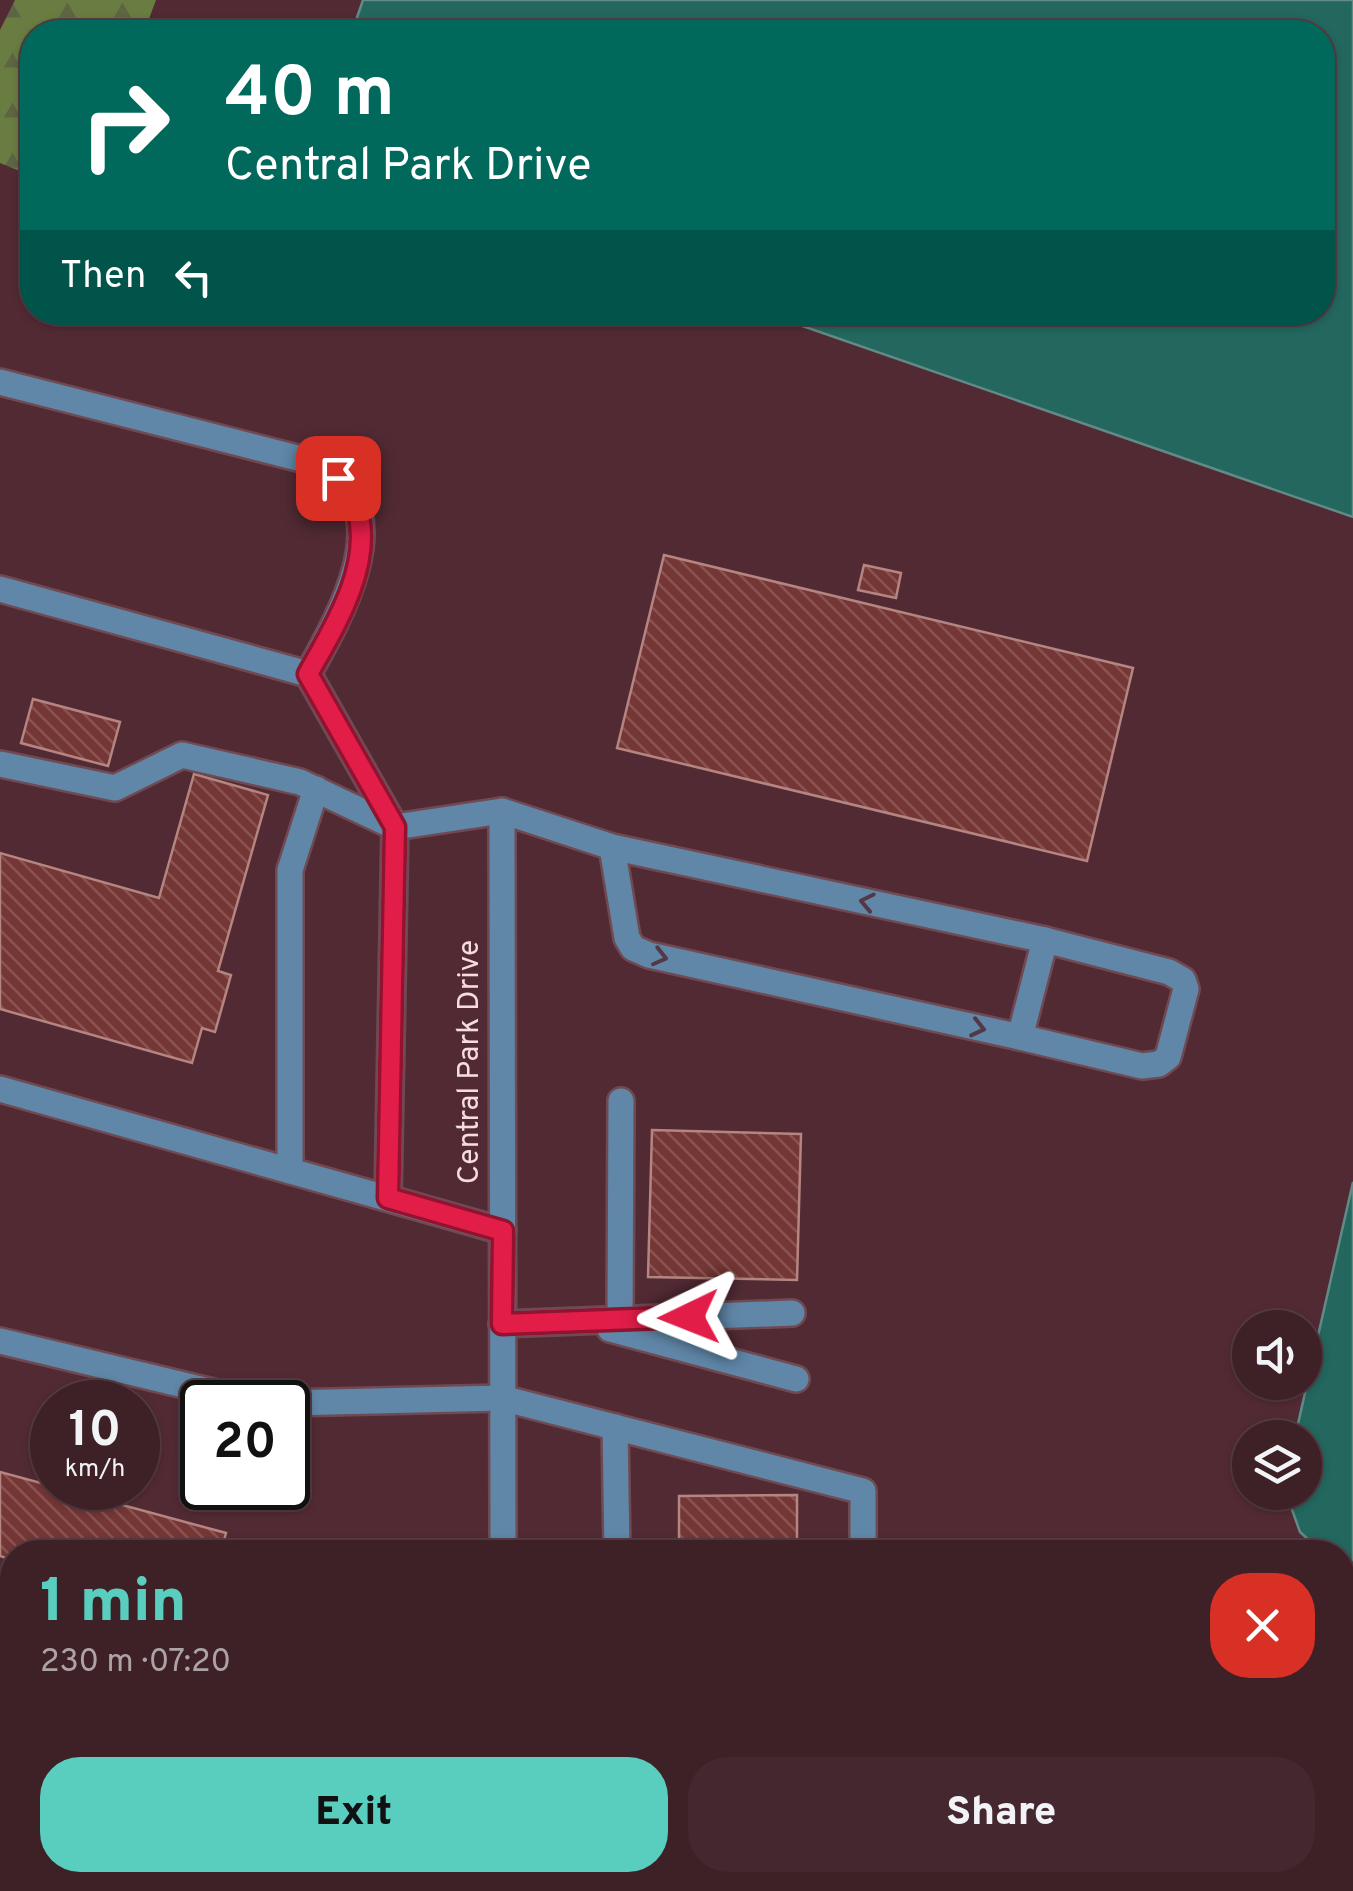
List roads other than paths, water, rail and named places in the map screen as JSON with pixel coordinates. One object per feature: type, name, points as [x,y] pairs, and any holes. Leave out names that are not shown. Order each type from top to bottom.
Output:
[{"type":"street","points":[[0,382],[309,462],[338,478],[358,509],[362,543],[345,606],[308,674]]},
{"type":"street","points":[[0,590],[308,674],[395,827],[388,1198]]},
{"type":"street","points":[[0,764],[115,788],[182,754],[300,782],[395,827],[502,810],[612,847],[1045,940],[1169,972],[1183,980],[1186,990],[1168,1056],[1159,1064],[1142,1066],[649,955],[633,948],[628,938],[612,847]]},
{"type":"street","points":[[290,1171],[290,870],[316,790]]},
{"type":"street","name":"Central Park Drive","points":[[502,810],[503,1540]]},
{"type":"street","points":[[1020,1037],[1045,940]]},
{"type":"street","points":[[0,1088],[503,1231]]},
{"type":"street","points":[[620,1320],[621,1101]]},
{"type":"street","points":[[502,1324],[792,1313]]},
{"type":"street","points":[[581,1321],[796,1379]]},
{"type":"street","points":[[0,1341],[180,1384]]},
{"type":"street","points":[[310,1402],[502,1398],[863,1490],[862,1540]]},
{"type":"street","points":[[615,1427],[616,1540]]}]
